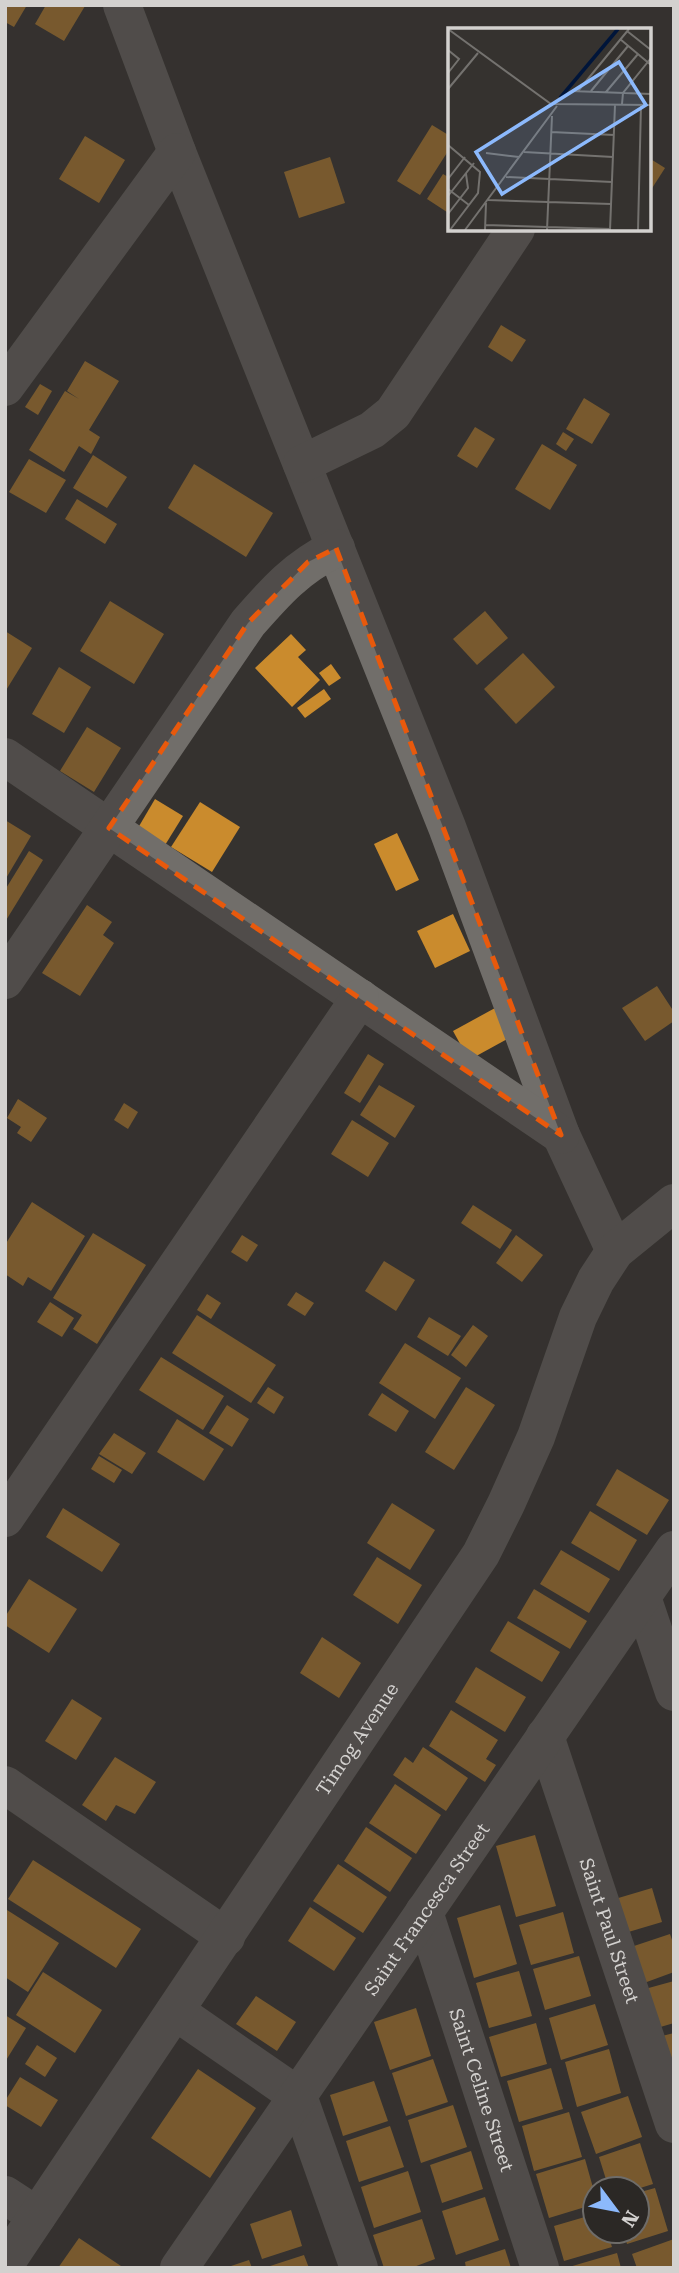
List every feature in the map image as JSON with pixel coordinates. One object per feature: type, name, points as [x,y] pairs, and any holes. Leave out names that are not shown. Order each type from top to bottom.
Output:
[{"type":"street","points":[[122,5],[177,152],[447,827],[561,1135],[615,1251]]},
{"type":"street","points":[[5,387],[177,152]]},
{"type":"street","points":[[302,464],[358,437],[393,413],[515,231]]},
{"type":"street","points":[[5,980],[248,624],[278,588],[308,562],[335,548]]},
{"type":"street","points":[[5,757],[561,1135]]},
{"type":"street","points":[[5,1518],[360,998]]},
{"type":"street","name":"Timog Avenue","points":[[5,2263],[481,1554],[536,1437],[578,1317],[596,1280],[615,1251],[674,1203]]},
{"type":"street","name":"Saint Francesca Street","points":[[179,2268],[674,1550]]},
{"type":"street","points":[[642,1597],[674,1692]]},
{"type":"street","name":"Saint Paul Street","points":[[545,1736],[674,2124]]},
{"type":"street","points":[[5,1785],[226,1937]]},
{"type":"street","name":"Saint Celine Street","points":[[424,1912],[540,2268]]},
{"type":"street","points":[[175,2011],[298,2096],[359,2268]]},
{"type":"street","points":[[5,2195],[37,2216]]},
{"type":"highlighted area","points":[[336,548],[561,1135],[109,828],[248,623],[308,562]]},
{"type":"building","points":[[5,5],[27,5],[14,27],[5,22]]},
{"type":"building","points":[[46,5],[85,6],[64,41],[35,24]]},
{"type":"building","points":[[432,125],[448,135],[448,151],[420,195],[397,181]]},
{"type":"building","points":[[85,136],[125,160],[99,203],[59,179]]},
{"type":"building","points":[[330,157],[345,203],[299,218],[284,172]]},
{"type":"building","points":[[651,159],[665,168],[651,190]]},
{"type":"building","points":[[443,174],[448,177],[448,213],[427,199]]},
{"type":"building","points":[[501,325],[526,340],[512,362],[488,347]]},
{"type":"building","points":[[85,361],[119,381],[89,430],[100,437],[91,454],[79,446],[64,472],[29,450],[65,391],[79,399],[67,391]]},
{"type":"building","points":[[40,384],[52,391],[38,415],[25,407]]},
{"type":"building","points":[[584,398],[610,414],[592,444],[566,429]]},
{"type":"building","points":[[475,427],[495,439],[477,468],[457,456]]},
{"type":"building","points":[[563,432],[574,439],[566,451],[556,444]]},
{"type":"building","points":[[542,444],[577,465],[550,510],[515,489]]},
{"type":"building","points":[[93,455],[127,477],[107,508],[73,488]]},
{"type":"building","points":[[29,459],[66,480],[46,513],[9,492]]},
{"type":"building","points":[[194,464],[273,513],[246,557],[168,508]]},
{"type":"building","points":[[77,499],[117,524],[105,544],[65,519]]},
{"type":"building","points":[[110,601],[164,634],[134,684],[80,651]]},
{"type":"building","points":[[485,611],[508,638],[477,665],[453,639]]},
{"type":"building","points":[[5,631],[32,648],[5,692]]},
{"type":"building","points":[[291,634],[306,650],[298,657],[320,680],[292,707],[255,668]]},
{"type":"building","points":[[523,653],[555,687],[516,724],[484,689]]},
{"type":"building","points":[[331,664],[341,678],[329,686],[319,673]]},
{"type":"building","points":[[59,667],[91,687],[64,733],[32,714]]},
{"type":"building","points":[[324,689],[331,699],[305,718],[297,708]]},
{"type":"building","points":[[87,727],[121,748],[94,792],[60,771]]},
{"type":"building","points":[[155,799],[183,816],[162,850],[135,833]]},
{"type":"building","points":[[200,802],[240,827],[212,872],[171,847]]},
{"type":"building","points":[[5,820],[31,836],[5,880]]},
{"type":"building","points":[[397,833],[419,880],[396,891],[374,844]]},
{"type":"building","points":[[29,851],[43,860],[5,922],[5,890]]},
{"type":"building","points":[[87,905],[112,922],[103,935],[114,943],[80,996],[42,973]]},
{"type":"building","points":[[453,914],[470,951],[435,968],[417,931]]},
{"type":"building","points":[[657,986],[674,1012],[674,1021],[645,1041],[622,1008]]},
{"type":"building","points":[[495,1008],[511,1037],[469,1060],[453,1031]]},
{"type":"building","points":[[368,1054],[384,1064],[360,1103],[344,1093]]},
{"type":"building","points":[[379,1085],[415,1106],[395,1138],[360,1115]]},
{"type":"building","points":[[18,1099],[47,1118],[31,1142],[17,1133],[21,1127],[7,1118]]},
{"type":"building","points":[[124,1103],[138,1112],[128,1129],[114,1120]]},
{"type":"building","points":[[352,1120],[389,1143],[368,1177],[331,1154]]},
{"type":"building","points":[[32,1202],[85,1236],[51,1291],[28,1277],[23,1286],[5,1274],[5,1245]]},
{"type":"building","points":[[473,1205],[512,1230],[500,1249],[461,1223]]},
{"type":"building","points":[[93,1233],[146,1265],[97,1344],[73,1329],[82,1315],[53,1298]]},
{"type":"building","points":[[242,1235],[258,1245],[247,1262],[231,1252]]},
{"type":"building","points":[[516,1235],[543,1255],[522,1282],[496,1263]]},
{"type":"building","points":[[384,1261],[415,1280],[396,1311],[365,1291]]},
{"type":"building","points":[[296,1292],[314,1303],[305,1316],[287,1305]]},
{"type":"building","points":[[207,1294],[221,1303],[211,1319],[197,1310]]},
{"type":"building","points":[[50,1302],[74,1318],[62,1337],[37,1322]]},
{"type":"building","points":[[197,1315],[276,1365],[251,1403],[172,1353]]},
{"type":"building","points":[[429,1317],[461,1336],[448,1356],[417,1337]]},
{"type":"building","points":[[473,1325],[488,1336],[466,1367],[451,1355]]},
{"type":"building","points":[[405,1343],[461,1378],[435,1419],[379,1383]]},
{"type":"building","points":[[161,1357],[224,1396],[203,1430],[139,1390]]},
{"type":"building","points":[[268,1387],[284,1397],[274,1414],[257,1403]]},
{"type":"building","points":[[466,1387],[495,1405],[454,1470],[425,1452]]},
{"type":"building","points":[[382,1393],[409,1411],[396,1432],[368,1415]]},
{"type":"building","points":[[227,1405],[249,1419],[232,1447],[209,1433]]},
{"type":"building","points":[[177,1419],[224,1449],[204,1481],[157,1452]]},
{"type":"building","points":[[114,1433],[146,1453],[132,1474],[99,1454]]},
{"type":"building","points":[[99,1456],[122,1470],[114,1483],[91,1469]]},
{"type":"building","points":[[617,1469],[669,1500],[647,1535],[596,1505]]},
{"type":"building","points":[[392,1503],[435,1530],[410,1570],[367,1543]]},
{"type":"building","points":[[63,1508],[120,1544],[102,1572],[46,1537]]},
{"type":"building","points":[[590,1511],[637,1540],[619,1571],[571,1543]]},
{"type":"building","points":[[561,1550],[610,1579],[589,1613],[540,1584]]},
{"type":"building","points":[[377,1557],[422,1585],[398,1624],[353,1595]]},
{"type":"building","points":[[29,1579],[77,1609],[49,1653],[5,1625],[5,1617]]},
{"type":"building","points":[[534,1589],[587,1621],[570,1649],[517,1618]]},
{"type":"building","points":[[508,1621],[560,1652],[542,1682],[490,1651]]},
{"type":"building","points":[[322,1637],[361,1663],[339,1698],[300,1673]]},
{"type":"building","points":[[476,1667],[526,1697],[505,1732],[455,1702]]},
{"type":"building","points":[[72,1699],[102,1718],[76,1760],[45,1741]]},
{"type":"building","points":[[451,1710],[498,1740],[486,1759],[496,1765],[485,1782],[429,1746]]},
{"type":"building","points":[[423,1747],[468,1778],[446,1811],[393,1775],[405,1757],[413,1763]]},
{"type":"building","points":[[115,1757],[156,1782],[135,1814],[116,1805],[106,1821],[82,1805]]},
{"type":"building","points":[[395,1784],[441,1815],[416,1854],[369,1823]]},
{"type":"building","points":[[366,1827],[412,1858],[390,1892],[344,1861]]},
{"type":"building","points":[[535,1835],[556,1906],[516,1917],[496,1846]]},
{"type":"building","points":[[33,1860],[141,1929],[116,1968],[8,1899]]},
{"type":"building","points":[[338,1864],[387,1897],[363,1933],[313,1901]]},
{"type":"building","points":[[652,1888],[662,1922],[625,1933],[615,1899]]},
{"type":"building","points":[[500,1905],[517,1964],[474,1978],[457,1918]]},
{"type":"building","points":[[310,1907],[356,1938],[334,1971],[288,1941]]},
{"type":"building","points":[[7,1910],[59,1943],[28,1992],[5,1977]]},
{"type":"building","points":[[563,1912],[574,1953],[531,1965],[519,1925]]},
{"type":"building","points":[[670,1934],[674,1946],[674,1972],[644,1983],[631,1947]]},
{"type":"building","points":[[579,1956],[591,1996],[545,2010],[533,1969]]},
{"type":"building","points":[[519,1971],[532,2016],[489,2028],[476,1983]]},
{"type":"building","points":[[43,1972],[102,2010],[75,2053],[16,2015]]},
{"type":"building","points":[[674,1981],[674,2023],[657,2028],[645,1989]]},
{"type":"building","points":[[256,1996],[296,2022],[277,2051],[236,2024]]},
{"type":"building","points":[[595,2004],[608,2045],[561,2060],[549,2018]]},
{"type":"building","points":[[416,2008],[431,2056],[390,2070],[374,2022]]},
{"type":"building","points":[[5,2015],[26,2028],[5,2062]]},
{"type":"building","points":[[536,2023],[547,2064],[501,2077],[489,2037]]},
{"type":"building","points":[[674,2033],[674,2075],[662,2036]]},
{"type":"building","points":[[37,2045],[57,2058],[45,2077],[25,2064]]},
{"type":"building","points":[[609,2049],[621,2093],[577,2107],[565,2062]]},
{"type":"building","points":[[433,2059],[448,2102],[406,2116],[392,2073]]},
{"type":"building","points":[[551,2068],[563,2109],[519,2122],[507,2081]]},
{"type":"building","points":[[198,2069],[256,2108],[210,2178],[151,2138]]},
{"type":"building","points":[[20,2077],[58,2100],[41,2127],[5,2105]]},
{"type":"building","points":[[374,2081],[388,2121],[343,2136],[330,2095]]},
{"type":"building","points":[[628,2096],[642,2137],[596,2154],[581,2112]]},
{"type":"building","points":[[453,2105],[467,2147],[421,2163],[408,2120]]},
{"type":"building","points":[[569,2112],[582,2157],[534,2171],[522,2126]]},
{"type":"building","points":[[390,2126],[404,2167],[359,2182],[346,2141]]},
{"type":"building","points":[[640,2143],[650,2175],[605,2175],[599,2157]]},
{"type":"building","points":[[471,2151],[483,2189],[442,2203],[430,2165]]},
{"type":"building","points":[[585,2159],[589,2175],[581,2175],[581,2208],[549,2218],[536,2174]]},
{"type":"building","points":[[408,2171],[421,2212],[374,2228],[361,2187]]},
{"type":"building","points":[[655,2188],[668,2231],[651,2236],[651,2189]]},
{"type":"building","points":[[485,2197],[499,2240],[456,2255],[442,2211]]},
{"type":"building","points":[[291,2210],[302,2246],[262,2259],[250,2224]]},
{"type":"building","points":[[581,2218],[581,2245],[612,2247],[564,2261],[554,2226]]},
{"type":"building","points":[[422,2219],[435,2259],[411,2268],[384,2268],[373,2235]]},
{"type":"building","points":[[79,2238],[124,2268],[58,2268]]},
{"type":"building","points":[[674,2239],[674,2268],[637,2268],[632,2254]]},
{"type":"building","points":[[505,2249],[511,2268],[466,2268],[465,2262]]},
{"type":"building","points":[[617,2253],[621,2268],[569,2268],[569,2267]]},
{"type":"building","points":[[304,2255],[309,2268],[267,2268],[267,2267]]},
{"type":"building","points":[[249,2260],[252,2268],[228,2268],[228,2267]]}]
